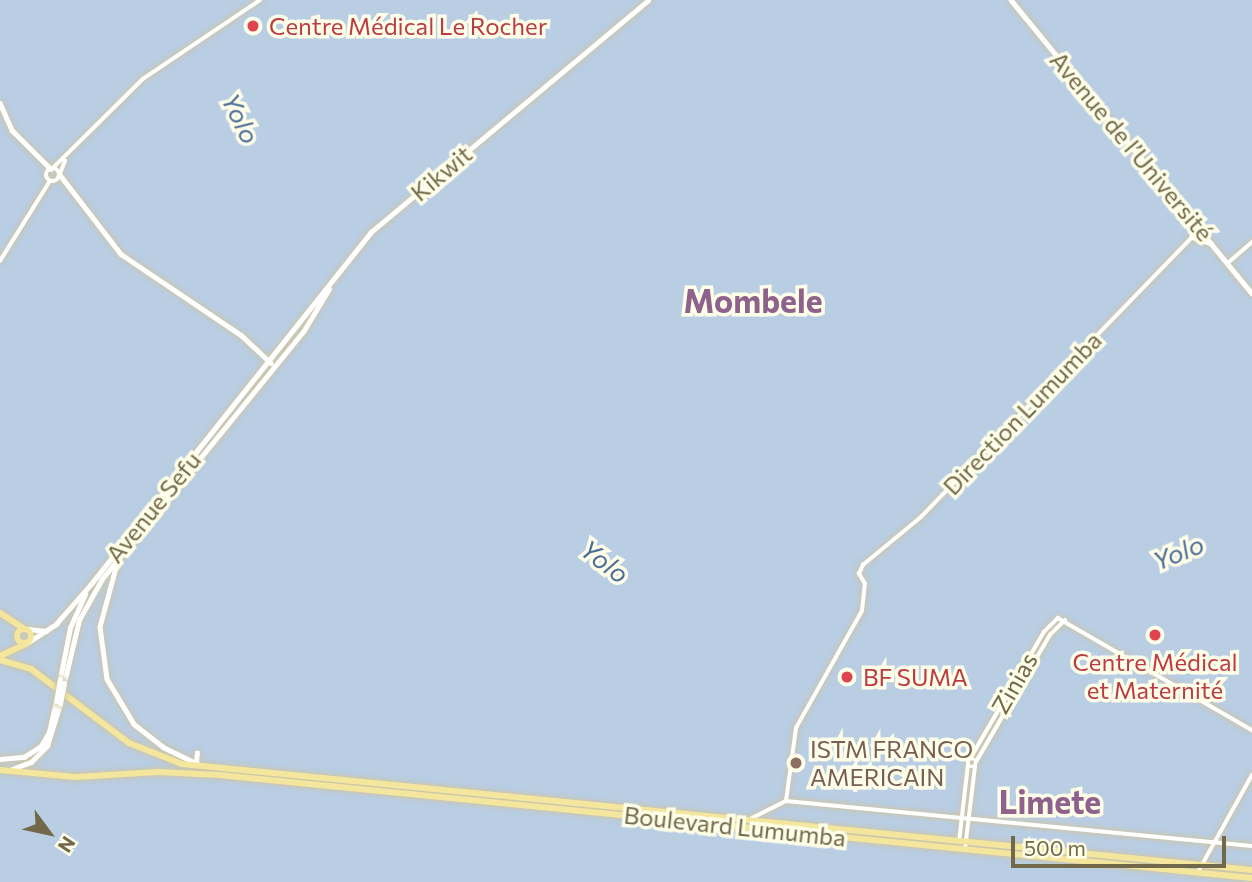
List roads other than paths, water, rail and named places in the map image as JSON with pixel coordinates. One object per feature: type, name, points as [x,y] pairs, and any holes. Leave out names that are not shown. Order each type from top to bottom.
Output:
[{"type":"highway","points":[[0,613],[26,629],[32,636],[27,643],[0,658]]},
{"type":"highway","points":[[26,629],[17,636],[27,643]]},
{"type":"highway","points":[[9,661],[10,652]]},
{"type":"highway","points":[[0,658],[31,669],[144,751],[219,771]]},
{"type":"highway","points":[[2,769],[76,777],[219,771]]},
{"type":"highway","name":"Boulevard Lumumba","points":[[219,771],[747,821],[962,845]]},
{"type":"highway","name":"Boulevard Lumumba","points":[[219,771],[1199,869],[1252,878]]},
{"type":"highway","name":"Boulevard Lumumba","points":[[1199,869],[1252,870]]},
{"type":"main road","name":"Kikwit","points":[[334,279],[355,251],[385,219],[648,0]]},
{"type":"main road","name":"Avenue de l’Université","points":[[1011,0],[1252,293]]},
{"type":"main road","points":[[0,103],[12,130],[42,164],[60,175],[65,187],[121,254],[241,335],[272,364]]},
{"type":"main road","points":[[42,164],[46,176],[52,182],[65,187]]},
{"type":"main road","points":[[46,176],[52,169]]},
{"type":"main road","points":[[52,182],[60,175]]},
{"type":"main road","points":[[1194,221],[1192,237],[1212,243]]},
{"type":"main road","name":"Avenue Sefu","points":[[27,643],[47,631],[129,541],[272,364],[314,317],[334,279]]},
{"type":"main road","points":[[62,681],[82,612],[129,541]]},
{"type":"main road","points":[[121,555],[100,618],[100,646],[107,679],[134,724],[163,747],[205,766]]},
{"type":"main road","points":[[2,769],[31,762],[47,746],[58,703],[73,619],[91,584]]},
{"type":"main road","points":[[26,629],[47,631]]},
{"type":"main road","points":[[0,759],[24,757],[41,746],[49,732],[58,703]]},
{"type":"main road","points":[[197,754],[197,763]]},
{"type":"street","points":[[52,169],[65,159],[130,90],[219,31],[260,0]]},
{"type":"street","points":[[60,175],[65,159]]},
{"type":"street","points":[[0,261],[52,182]]},
{"type":"street","name":"Direction Lumumba","points":[[786,801],[796,728],[864,604],[866,598],[859,574],[863,565],[921,517],[1200,229]]},
{"type":"street","points":[[1228,263],[1252,242]]},
{"type":"street","name":"Zinias","points":[[969,762],[1044,632],[1054,620],[1065,620]]},
{"type":"street","points":[[962,845],[969,818],[976,764],[1050,635],[1065,620],[1252,730]]},
{"type":"street","points":[[1044,632],[1050,635]]},
{"type":"street","points":[[1010,689],[1017,692]]},
{"type":"street","points":[[969,762],[976,764]]},
{"type":"street","points":[[969,762],[976,764]]},
{"type":"street","points":[[962,845],[961,817],[969,762]]},
{"type":"street","points":[[1199,869],[1211,843],[1252,775]]},
{"type":"street","points":[[747,821],[786,801],[1252,846]]},
{"type":"water","name":"Yolo","points":[[0,0],[1252,0],[1252,882],[0,882]]},
{"type":"place","name":"Centre Médical Le Rocher","points":[[253,26]]},
{"type":"place","name":"Centre Médical et Maternité","points":[[1155,635]]},
{"type":"place","name":"BF SUMA","points":[[847,677]]},
{"type":"place","name":"ISTM FRANCO AMERICAIN","points":[[796,763]]},
{"type":"district","name":"Mombele","points":[[753,300]]},
{"type":"district","name":"Limete","points":[[1050,801]]}]
